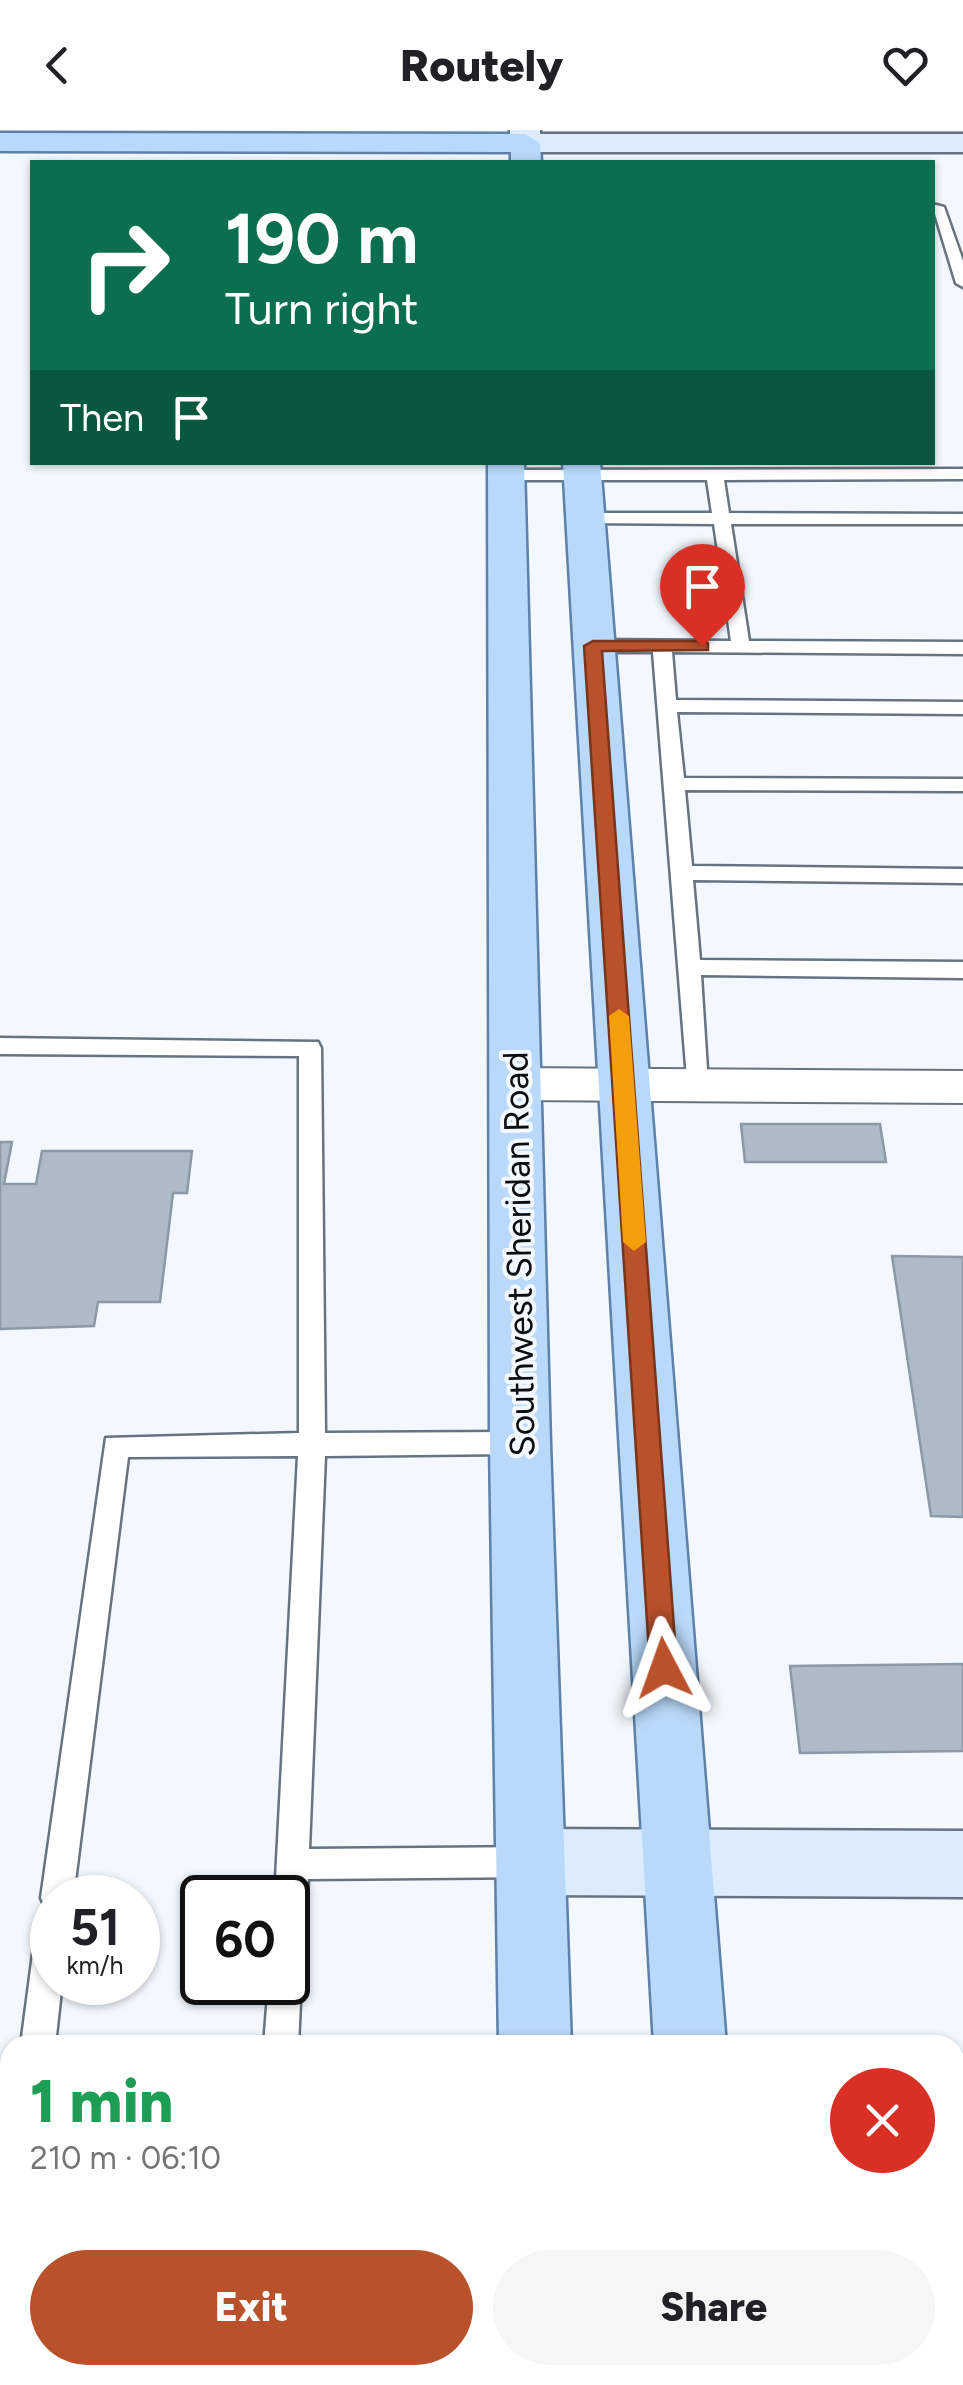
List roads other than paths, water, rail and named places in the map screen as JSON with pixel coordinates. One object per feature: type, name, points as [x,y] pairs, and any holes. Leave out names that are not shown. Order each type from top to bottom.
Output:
[{"type":"main road","points":[[0,142],[43,147],[138,136],[364,136],[525,145],[685,136],[963,142]]},
{"type":"main road","points":[[0,168],[43,147]]},
{"type":"main road","points":[[935,168],[963,168]]},
{"type":"main road","name":"Southwest Sheridan Road","points":[[506,468],[518,1084],[520,1443],[535,2035]]},
{"type":"main road","points":[[582,485],[689,2035]]},
{"type":"main road","points":[[532,1862],[963,1864]]},
{"type":"street","points":[[518,1084],[963,1088]]},
{"type":"lane","points":[[940,203],[963,284]]},
{"type":"lane","points":[[506,468],[721,518],[963,518]]},
{"type":"lane","points":[[582,485],[714,474],[963,474]]},
{"type":"lane","points":[[714,474],[741,647]]},
{"type":"lane","points":[[593,646],[963,648]]},
{"type":"lane","points":[[662,646],[690,967],[696,1085]]},
{"type":"lane","points":[[666,706],[963,708]]},
{"type":"lane","points":[[672,784],[963,785]]},
{"type":"lane","points":[[680,874],[963,876]]},
{"type":"lane","points":[[690,967],[963,970]]},
{"type":"lane","points":[[0,1046],[310,1048],[312,1446],[291,1875]]},
{"type":"lane","points":[[60,1875],[116,1446],[520,1443]]},
{"type":"lane","points":[[292,1864],[532,1862]]},
{"type":"lane","points":[[39,2035],[43,2005]]},
{"type":"lane","points":[[282,2035],[284,2005]]}]
